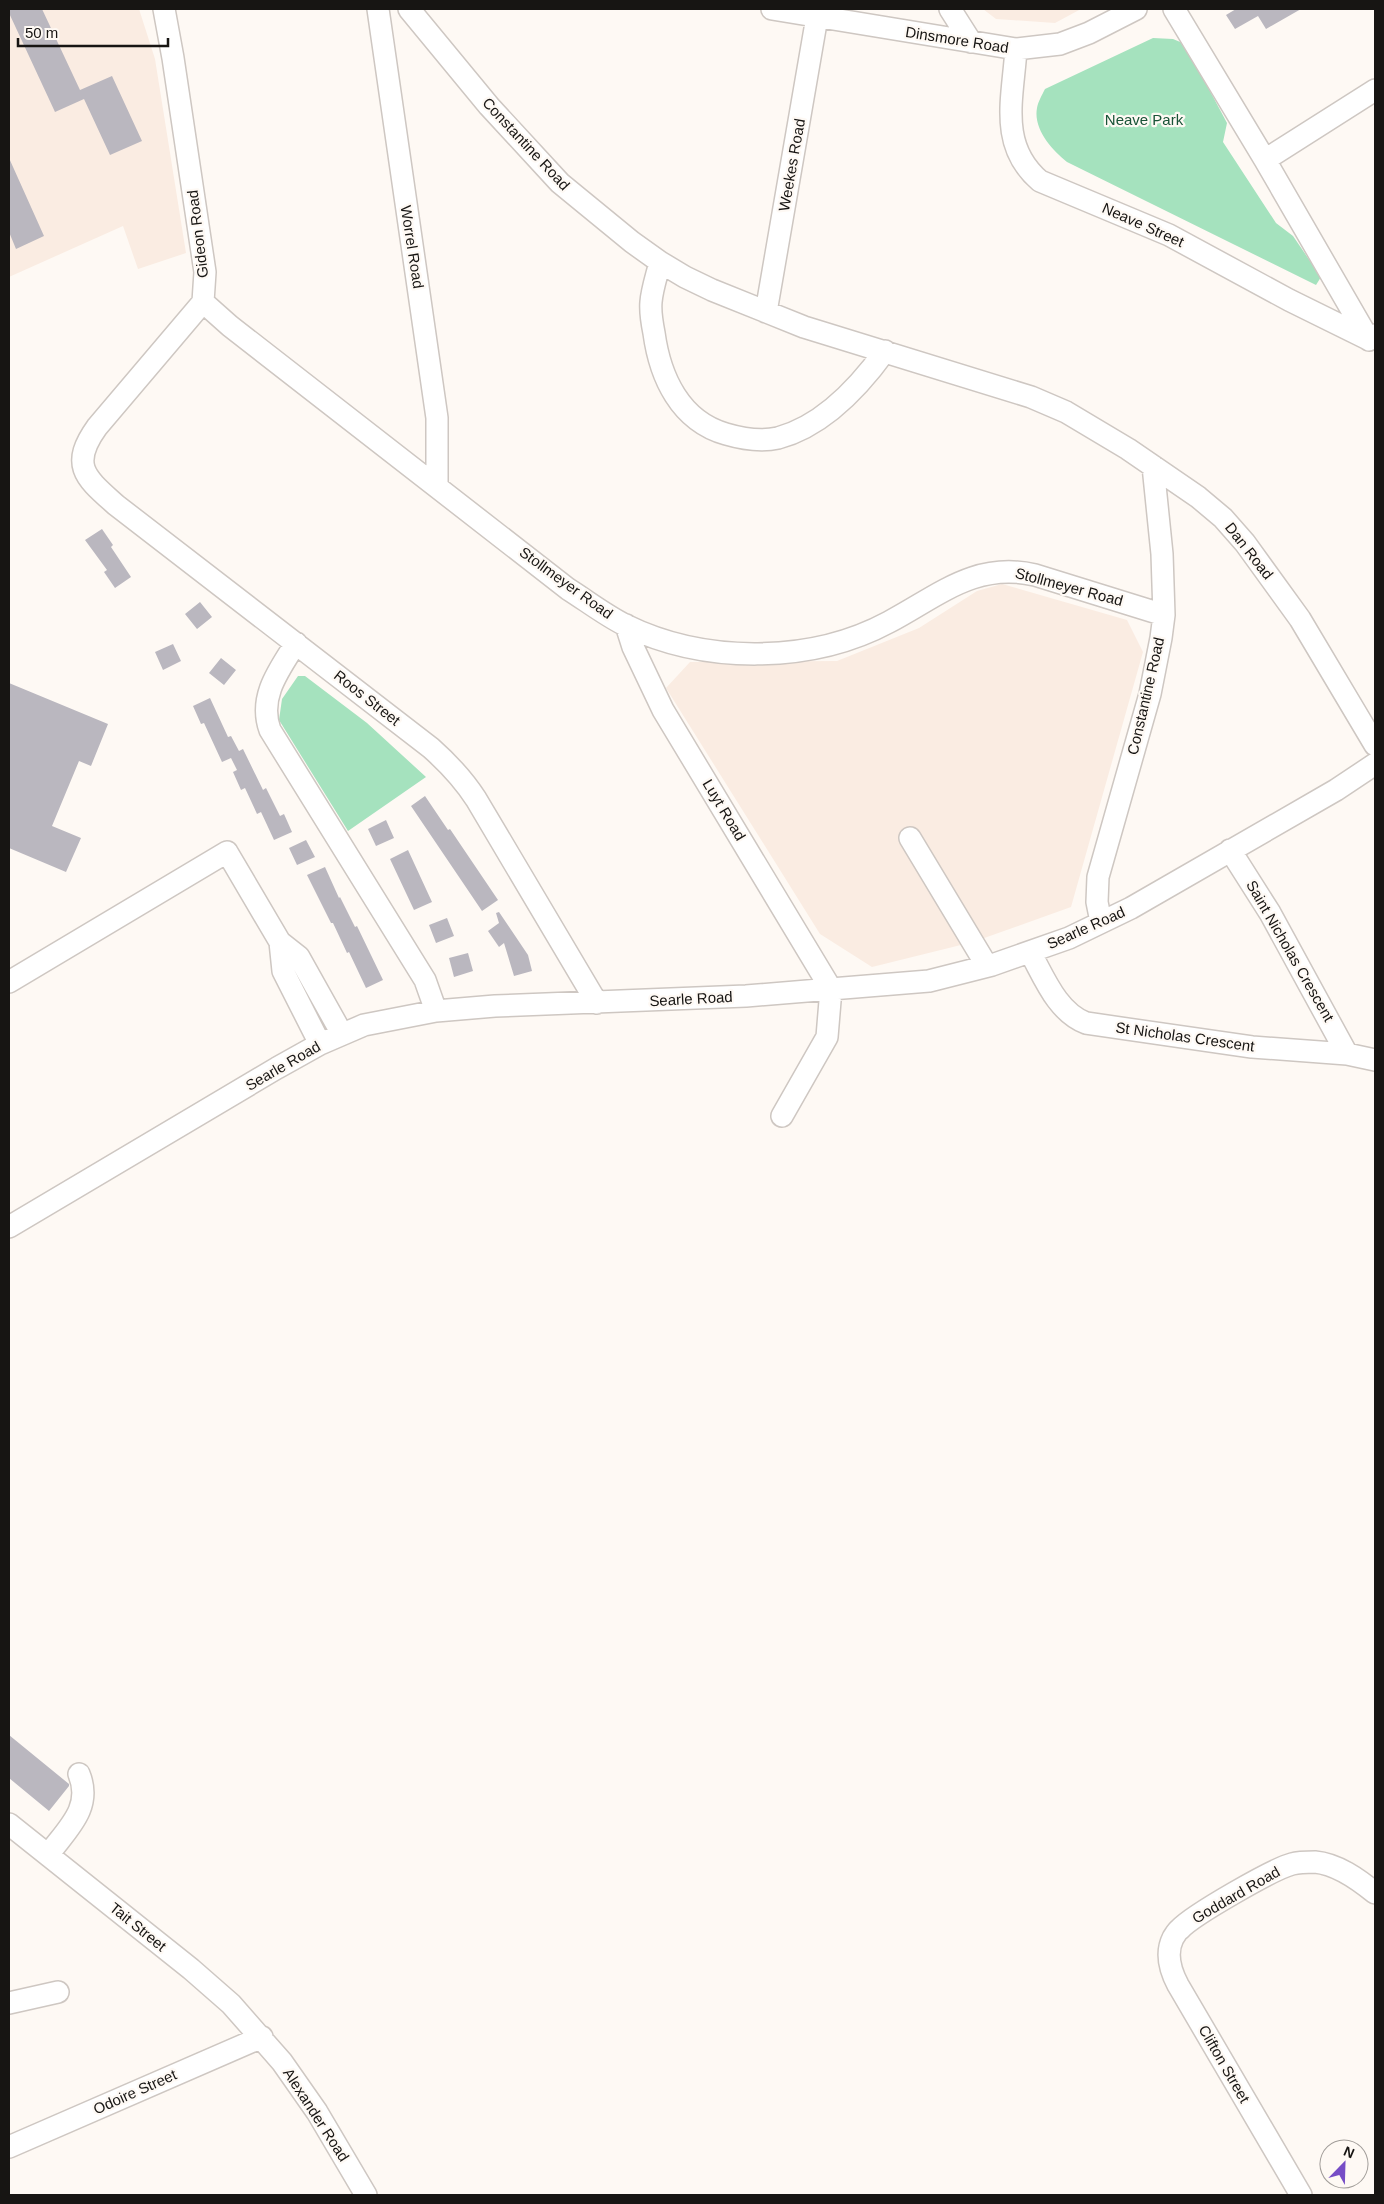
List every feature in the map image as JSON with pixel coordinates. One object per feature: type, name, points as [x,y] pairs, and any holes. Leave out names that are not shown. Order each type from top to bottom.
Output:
[{"type":"street","name":"Gideon Road","points":[[164,9],[205,272],[203,302]]},
{"type":"street","name":"Worrel Road","points":[[378,9],[436,410],[437,486]]},
{"type":"street","name":"Constantine Road","points":[[409,9],[489,106],[560,183],[632,242],[660,262],[692,280],[804,327],[1031,397],[1066,412]]},
{"type":"street","name":"Dinsmore Road","points":[[772,9],[1016,50],[1060,44],[1089,33],[1136,9]]},
{"type":"street","points":[[950,9],[971,42]]},
{"type":"street","name":"Neave Street","points":[[1174,9],[1373,341]]},
{"type":"street","name":"Weekes Road","points":[[766,312],[817,17]]},
{"type":"street","name":"Neave Street","points":[[1016,50],[1011,118],[1013,137],[1017,152],[1024,166],[1040,181],[1169,235],[1289,300],[1373,341]]},
{"type":"street","points":[[1265,160],[1375,90]]},
{"type":"street","points":[[660,262],[651,303],[656,348],[672,393],[682,407],[705,427],[738,438],[760,440],[778,438],[794,432],[813,423],[854,390],[885,351]]},
{"type":"street","name":"Roos Street","points":[[203,302],[97,428],[84,449],[82,467],[91,482],[116,504],[431,748],[465,781],[597,1003]]},
{"type":"street","name":"Stollmeyer Road","points":[[203,302],[237,332],[568,588],[626,626],[663,640],[700,648],[748,653],[799,651],[836,643],[871,631],[955,584],[979,575],[1000,571],[1018,571],[1035,575],[1164,615]]},
{"type":"street","name":"Dan Road","points":[[1066,412],[1153,466],[1198,497],[1223,518],[1245,543],[1300,619],[1375,745]]},
{"type":"street","name":"Constantine Road","points":[[1101,922],[1097,902],[1098,877],[1150,694],[1158,660],[1164,615],[1162,554],[1153,466]]},
{"type":"street","name":"Luyt Road","points":[[626,626],[633,647],[663,710],[831,990]]},
{"type":"street","points":[[296,643],[268,692],[266,711],[270,730],[425,980],[436,1011]]},
{"type":"street","name":"Searle Road","points":[[9,1227],[320,1044],[364,1025],[436,1011],[495,1006],[746,996],[831,990],[929,980],[987,966],[1069,938],[1163,891],[1230,850],[1336,790],[1375,764]]},
{"type":"street","points":[[910,838],[987,966]]},
{"type":"street","name":"Saint Nicholas Crescent","points":[[1230,850],[1270,913],[1347,1054]]},
{"type":"street","points":[[9,982],[227,852],[280,942],[298,957],[342,1034]]},
{"type":"street","points":[[280,942],[282,971],[320,1044]]},
{"type":"street","name":"St Nicholas Crescent","points":[[1030,952],[1063,1008],[1078,1020],[1086,1023],[1252,1047],[1347,1054],[1375,1060]]},
{"type":"street","points":[[782,1116],[827,1037],[831,990]]},
{"type":"street","points":[[48,1855],[81,1808],[84,1793],[79,1774]]},
{"type":"street","name":"Tait Street","points":[[9,1824],[190,1969],[231,2004],[262,2037]]},
{"type":"street","name":"Goddard Road","points":[[1180,1929],[1250,1885],[1292,1864],[1305,1862],[1326,1864],[1344,1871],[1375,1892]]},
{"type":"street","name":"Clifton Street","points":[[1180,1929],[1170,1948],[1170,1968],[1173,1976],[1301,2195]]},
{"type":"street","points":[[9,2003],[58,1992]]},
{"type":"street","name":"Odoire Street","points":[[9,2147],[262,2037]]},
{"type":"street","name":"Alexander Road","points":[[262,2037],[317,2112],[366,2195]]},
{"type":"shaded area","points":[[9,9],[139,9],[155,59],[186,253],[138,269],[123,226],[9,277]]},
{"type":"shaded area","points":[[983,9],[1081,9],[1055,23],[996,19]]},
{"type":"shaded area","points":[[1002,584],[1127,620],[1143,652],[1071,907],[973,942],[872,967],[820,934],[666,688],[690,662],[837,661],[919,628],[977,591]]},
{"type":"green space","name":"Neave Park","points":[[1153,38],[1173,39],[1185,44],[1227,123],[1223,142],[1276,223],[1293,236],[1321,277],[1316,285],[1067,162],[1045,138],[1038,124],[1037,108],[1045,89]]},
{"type":"green space","points":[[298,676],[305,676],[367,723],[426,777],[348,831],[279,720],[282,699]]},
{"type":"building","points":[[9,9],[42,9],[80,90],[112,76],[142,141],[110,155],[84,99],[55,112],[9,13]]},
{"type":"building","points":[[1236,9],[1301,9],[1266,29],[1258,16],[1235,29],[1226,15]]},
{"type":"building","points":[[9,158],[44,236],[16,249],[9,232]]},
{"type":"building","points":[[102,529],[113,545],[111,547],[131,577],[115,588],[104,572],[107,570],[85,540]]},
{"type":"building","points":[[200,602],[212,617],[197,629],[185,614]]},
{"type":"building","points":[[173,644],[181,661],[163,670],[155,652]]},
{"type":"building","points":[[221,658],[236,670],[224,685],[209,673]]},
{"type":"building","points":[[9,683],[108,724],[91,766],[79,761],[52,826],[81,838],[66,872],[9,848]]},
{"type":"building","points":[[210,698],[228,737],[231,736],[239,751],[243,749],[263,790],[266,788],[280,816],[284,814],[292,832],[274,840],[261,812],[257,814],[245,788],[241,790],[233,772],[237,770],[231,758],[222,762],[204,723],[201,724],[193,706]]},
{"type":"building","points":[[425,796],[448,830],[450,829],[498,900],[482,911],[411,806]]},
{"type":"building","points":[[386,820],[394,838],[376,846],[368,829]]},
{"type":"building","points":[[306,840],[315,857],[297,865],[289,848]]},
{"type":"building","points":[[408,850],[432,902],[414,910],[390,859]]},
{"type":"building","points":[[325,867],[339,898],[355,927],[357,926],[383,980],[366,988],[349,952],[347,953],[307,875]]},
{"type":"building","points":[[499,912],[528,955],[532,971],[514,976],[504,943],[499,947],[488,931],[499,923],[496,913]]},
{"type":"building","points":[[447,918],[454,936],[436,943],[429,925]]},
{"type":"building","points":[[468,953],[473,971],[454,977],[449,958]]},
{"type":"building","points":[[9,1735],[69,1784],[49,1811],[9,1778]]}]
